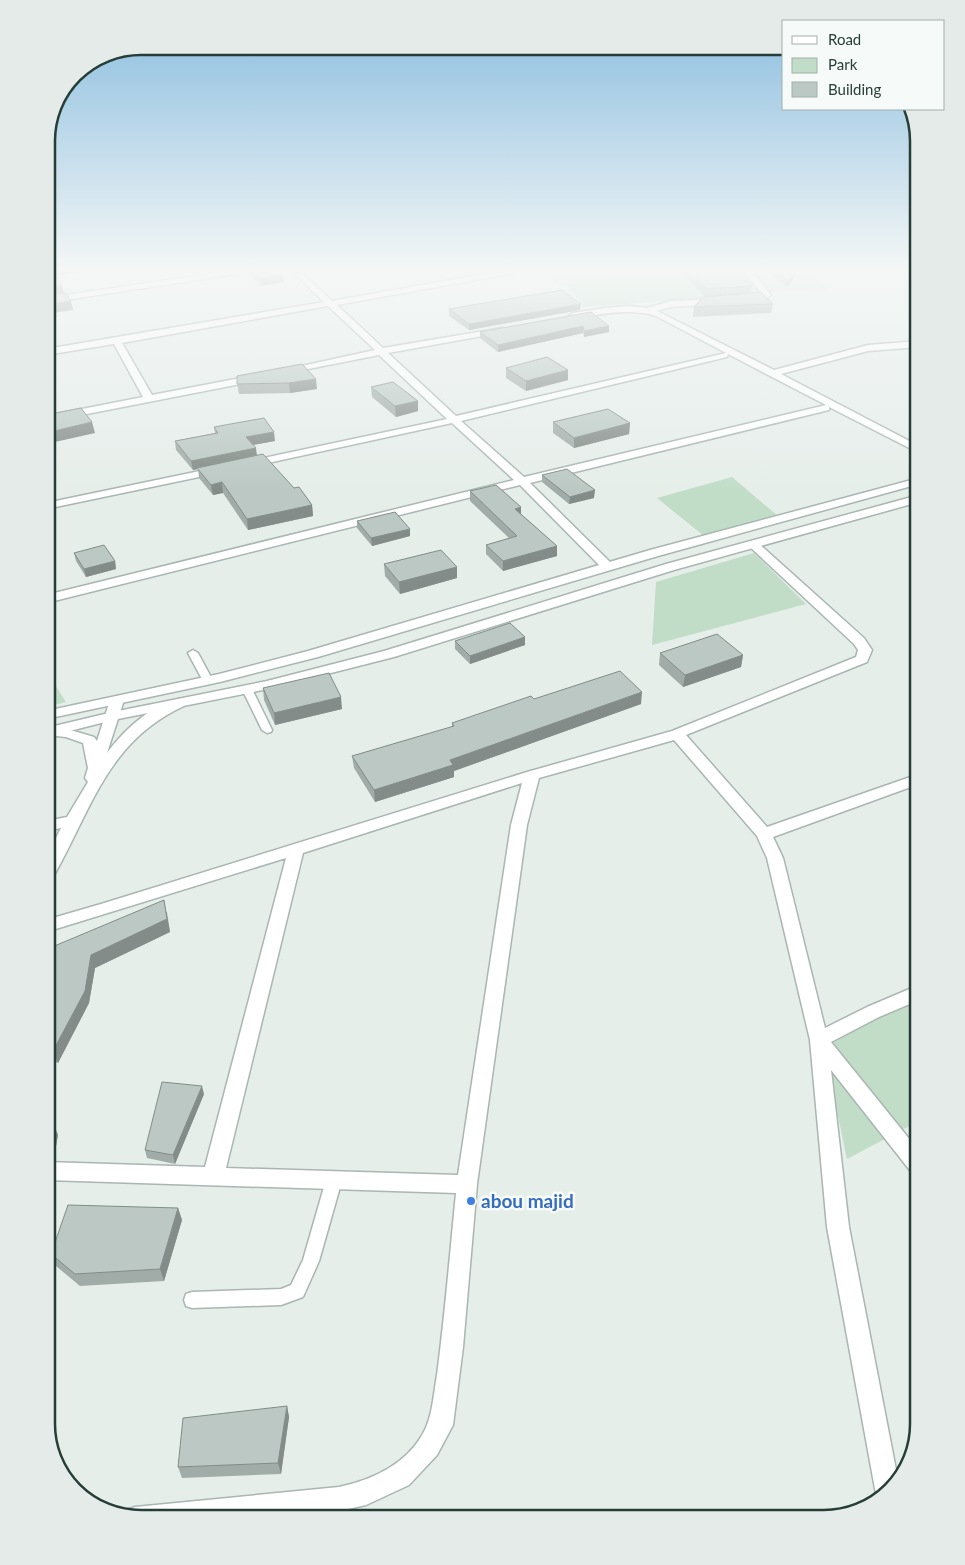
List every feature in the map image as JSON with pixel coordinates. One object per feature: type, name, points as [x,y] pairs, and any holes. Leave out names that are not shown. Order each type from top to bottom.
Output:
[{"type":"street","points":[[55,351],[103,344]]},
{"type":"street","points":[[118,344],[149,399]]},
{"type":"street","points":[[375,344],[454,420],[522,481],[606,566]]},
{"type":"street","points":[[55,417],[434,344]]},
{"type":"street","points":[[704,344],[724,355],[777,378],[825,408],[910,454]]},
{"type":"street","points":[[716,344],[777,378],[910,445]]},
{"type":"street","points":[[777,378],[868,348],[910,345]]},
{"type":"street","points":[[55,504],[454,420],[724,355]]},
{"type":"street","points":[[55,597],[825,408]]},
{"type":"street","points":[[55,713],[208,681],[388,633],[606,566],[910,483]]},
{"type":"street","points":[[86,794],[136,729],[168,706],[248,689],[389,654],[670,567],[910,501]]},
{"type":"street","points":[[55,923],[532,775],[677,734],[862,660],[865,650],[859,641],[754,545]]},
{"type":"street","points":[[654,553],[670,567]]},
{"type":"street","points":[[55,856],[86,794],[117,700]]},
{"type":"street","points":[[55,730],[113,716],[182,703]]},
{"type":"street","points":[[55,732],[67,733],[89,740],[93,750],[93,766],[86,794]]},
{"type":"street","points":[[677,734],[764,834],[775,858],[819,1040],[838,1227],[887,1483]]},
{"type":"street","points":[[205,1510],[339,1499],[366,1493],[400,1476],[413,1465],[429,1447],[441,1426],[452,1347],[467,1184],[519,825],[532,775]]},
{"type":"street","points":[[764,834],[910,783]]},
{"type":"street","points":[[55,824],[72,820]]},
{"type":"street","points":[[212,1177],[296,849]]},
{"type":"street","points":[[819,1040],[873,1012],[910,996]]},
{"type":"street","points":[[819,1040],[910,1156]]},
{"type":"street","points":[[55,1172],[467,1184]]},
{"type":"lane","points":[[193,652],[208,681]]},
{"type":"lane","points":[[248,689],[267,730]]},
{"type":"lane","points":[[192,1300],[281,1297],[297,1291],[310,1261],[334,1180]]},
{"type":"green space","points":[[732,477],[778,516],[704,536],[657,498]]},
{"type":"green space","points":[[754,553],[806,604],[652,645],[656,582]]},
{"type":"green space","points":[[55,685],[66,702],[55,705]]},
{"type":"green space","points":[[910,993],[910,1126],[847,1159],[821,1035]]},
{"type":"building","points":[[547,357],[568,370],[526,381],[506,368]]},
{"type":"building","points":[[302,364],[316,379],[289,383],[237,384],[237,376]]},
{"type":"building","points":[[393,382],[418,401],[395,406],[371,387]]},
{"type":"building","points":[[81,408],[92,422],[55,431],[55,413]]},
{"type":"building","points":[[608,409],[630,423],[574,438],[553,422]]},
{"type":"building","points":[[264,418],[274,432],[246,437],[256,448],[191,461],[175,441],[218,433],[214,427]]},
{"type":"building","points":[[263,454],[294,488],[299,487],[312,505],[247,519],[222,482],[211,485],[197,468]]},
{"type":"building","points":[[567,469],[595,490],[570,497],[542,475]]},
{"type":"building","points":[[496,485],[521,507],[515,509],[557,546],[503,561],[486,545],[517,536],[470,491]]},
{"type":"building","points":[[395,512],[410,529],[371,538],[357,521]]},
{"type":"building","points":[[104,545],[115,561],[84,569],[74,553]]},
{"type":"building","points":[[441,550],[457,567],[399,582],[384,564]]},
{"type":"building","points":[[510,623],[525,637],[470,656],[455,641]]},
{"type":"building","points":[[717,634],[743,655],[685,675],[660,653]]},
{"type":"building","points":[[620,671],[642,692],[450,760],[453,765],[374,790],[352,756],[454,726],[452,723],[531,696],[534,699]]},
{"type":"building","points":[[329,673],[341,697],[274,713],[263,688]]},
{"type":"building","points":[[164,900],[167,919],[91,955],[85,991],[55,1047],[55,946]]},
{"type":"building","points":[[162,1082],[202,1086],[173,1155],[145,1150]]},
{"type":"building","points":[[68,1205],[178,1208],[160,1269],[75,1274],[55,1257],[55,1242]]},
{"type":"building","points":[[287,1406],[278,1463],[178,1467],[183,1418]]},
{"type":"place","name":"abou majid","points":[[471,1201]]}]
